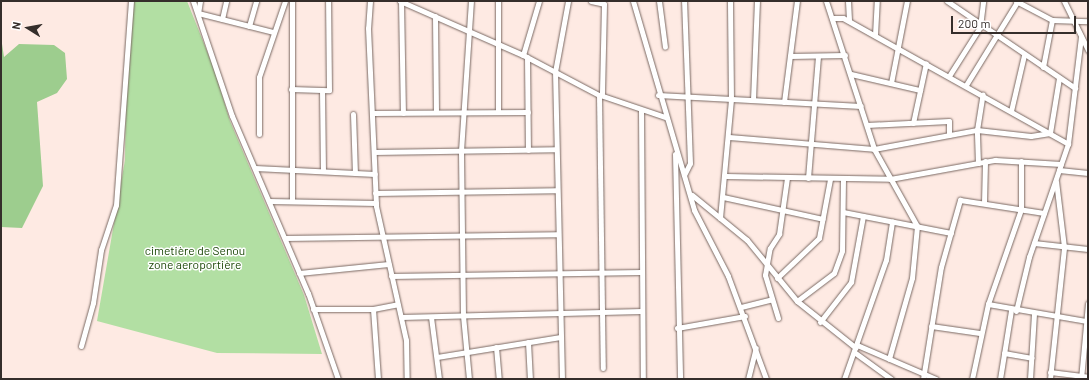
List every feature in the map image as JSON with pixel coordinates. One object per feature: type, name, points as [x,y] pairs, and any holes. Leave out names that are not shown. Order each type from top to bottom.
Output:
[{"type":"street","points":[[81,346],[93,303],[101,250],[116,205],[131,1]]},
{"type":"street","points":[[193,1],[232,116],[300,273],[338,379]]},
{"type":"street","points":[[198,13],[200,1]]},
{"type":"street","points":[[222,19],[226,1]]},
{"type":"street","points":[[249,26],[256,1]]},
{"type":"street","points":[[259,134],[258,77],[285,1]]},
{"type":"street","points":[[292,1],[292,201]]},
{"type":"street","points":[[291,89],[329,90],[328,1]]},
{"type":"street","points":[[370,1],[375,193],[391,276],[401,317],[407,379]]},
{"type":"street","points":[[403,113],[400,1],[525,56],[601,95],[665,117]]},
{"type":"street","points":[[469,379],[463,316],[461,151],[471,1]]},
{"type":"street","points":[[498,1],[495,43],[498,112]]},
{"type":"street","points":[[528,150],[528,112],[525,56],[538,1]]},
{"type":"street","points":[[562,379],[558,314],[555,72],[568,1]]},
{"type":"street","points":[[591,1],[604,4],[601,95],[601,273],[603,368]]},
{"type":"street","points":[[634,1],[658,95],[675,154],[692,195],[694,210],[745,316],[766,379]]},
{"type":"street","points":[[659,1],[665,47]]},
{"type":"street","points":[[684,1],[689,96],[690,163],[684,175]]},
{"type":"street","points":[[720,218],[726,176],[731,99],[730,1]]},
{"type":"street","points":[[753,100],[757,1]]},
{"type":"street","points":[[784,102],[797,1]]},
{"type":"street","points":[[826,1],[845,55],[874,149],[917,226],[912,278],[889,359]]},
{"type":"street","points":[[848,1],[849,21]]},
{"type":"street","points":[[875,35],[877,1]]},
{"type":"street","points":[[891,83],[907,1]]},
{"type":"street","points":[[947,1],[955,4],[980,26],[1075,88]]},
{"type":"street","points":[[949,76],[980,26],[983,1]]},
{"type":"street","points":[[1064,1],[1088,50]]},
{"type":"street","points":[[966,85],[998,38],[1018,2],[1052,20],[1074,22],[1088,21]]},
{"type":"street","points":[[198,13],[273,32]]},
{"type":"street","points":[[435,16],[436,112]]},
{"type":"street","points":[[832,18],[849,21],[983,94],[1068,144]]},
{"type":"street","points":[[1043,67],[1052,20]]},
{"type":"street","points":[[1000,379],[1013,310],[1068,144],[1081,37]]},
{"type":"street","points":[[790,56],[845,55]]},
{"type":"street","points":[[1011,110],[1024,55]]},
{"type":"street","points":[[808,178],[813,144],[818,56]]},
{"type":"street","points":[[913,123],[926,63]]},
{"type":"street","points":[[851,74],[920,90]]},
{"type":"street","points":[[1050,133],[1060,78]]},
{"type":"street","points":[[322,90],[323,171]]},
{"type":"street","points":[[978,163],[977,130],[983,94]]},
{"type":"street","points":[[658,95],[861,106]]},
{"type":"street","points":[[641,110],[641,272],[643,379]]},
{"type":"street","points":[[372,113],[528,112]]},
{"type":"street","points":[[353,114],[355,173]]},
{"type":"street","points":[[867,125],[949,121],[949,135]]},
{"type":"street","points":[[729,137],[874,149],[977,130],[1032,136],[1050,133]]},
{"type":"street","points":[[374,152],[556,149]]},
{"type":"street","points":[[675,154],[677,328],[680,379]]},
{"type":"street","points":[[726,176],[890,179],[985,162],[1021,161],[1061,164]]},
{"type":"street","points":[[972,379],[980,333],[988,304],[1021,209],[1021,161]]},
{"type":"street","points":[[984,203],[985,162]]},
{"type":"street","points":[[255,168],[375,174]]},
{"type":"street","points":[[1059,170],[1088,173]]},
{"type":"street","points":[[778,318],[765,275],[770,248],[779,234],[787,178]]},
{"type":"street","points":[[777,278],[810,250],[819,238],[830,179]]},
{"type":"street","points":[[797,300],[834,273],[842,252],[843,179]]},
{"type":"street","points":[[1050,379],[1064,247],[1056,180]]},
{"type":"street","points":[[375,193],[556,190]]},
{"type":"street","points":[[692,195],[747,240],[777,278],[820,322],[855,348],[891,379]]},
{"type":"street","points":[[723,197],[823,218]]},
{"type":"street","points":[[923,376],[931,326],[951,233],[960,200],[1044,213]]},
{"type":"street","points":[[269,201],[376,202]]},
{"type":"street","points":[[843,212],[951,233]]},
{"type":"street","points":[[820,322],[851,282],[863,216]]},
{"type":"street","points":[[844,379],[886,260],[892,221]]},
{"type":"street","points":[[285,238],[383,237],[462,234],[557,234]]},
{"type":"street","points":[[1034,243],[1064,247],[1088,248]]},
{"type":"street","points":[[300,273],[389,264]]},
{"type":"street","points":[[391,276],[641,272]]},
{"type":"street","points":[[741,307],[772,299]]},
{"type":"street","points":[[1081,377],[1088,303]]},
{"type":"street","points":[[313,309],[373,310],[398,304]]},
{"type":"street","points":[[988,304],[1013,310],[1086,321]]},
{"type":"street","points":[[373,310],[378,379]]},
{"type":"street","points":[[401,317],[642,311]]},
{"type":"street","points":[[1030,379],[1034,313]]},
{"type":"street","points":[[431,316],[439,379]]},
{"type":"street","points":[[677,328],[745,316]]},
{"type":"street","points":[[931,326],[980,333]]},
{"type":"street","points":[[437,357],[560,337]]},
{"type":"street","points":[[528,342],[530,379]]},
{"type":"street","points":[[496,347],[499,379]]},
{"type":"street","points":[[748,379],[756,348]]},
{"type":"street","points":[[855,348],[889,359],[923,376],[936,379]]},
{"type":"street","points":[[1004,353],[1032,358]]},
{"type":"street","points":[[1050,372],[1088,377]]},
{"type":"green space","name":"cimetière de Senou zone aeroportière","points":[[134,1],[187,1],[215,71],[230,121],[304,295],[322,354],[217,353],[97,321],[125,160],[126,73]]},
{"type":"green space","points":[[1,37],[4,57],[19,44],[54,45],[65,53],[67,79],[57,93],[37,102],[43,186],[22,228],[1,227]]}]
